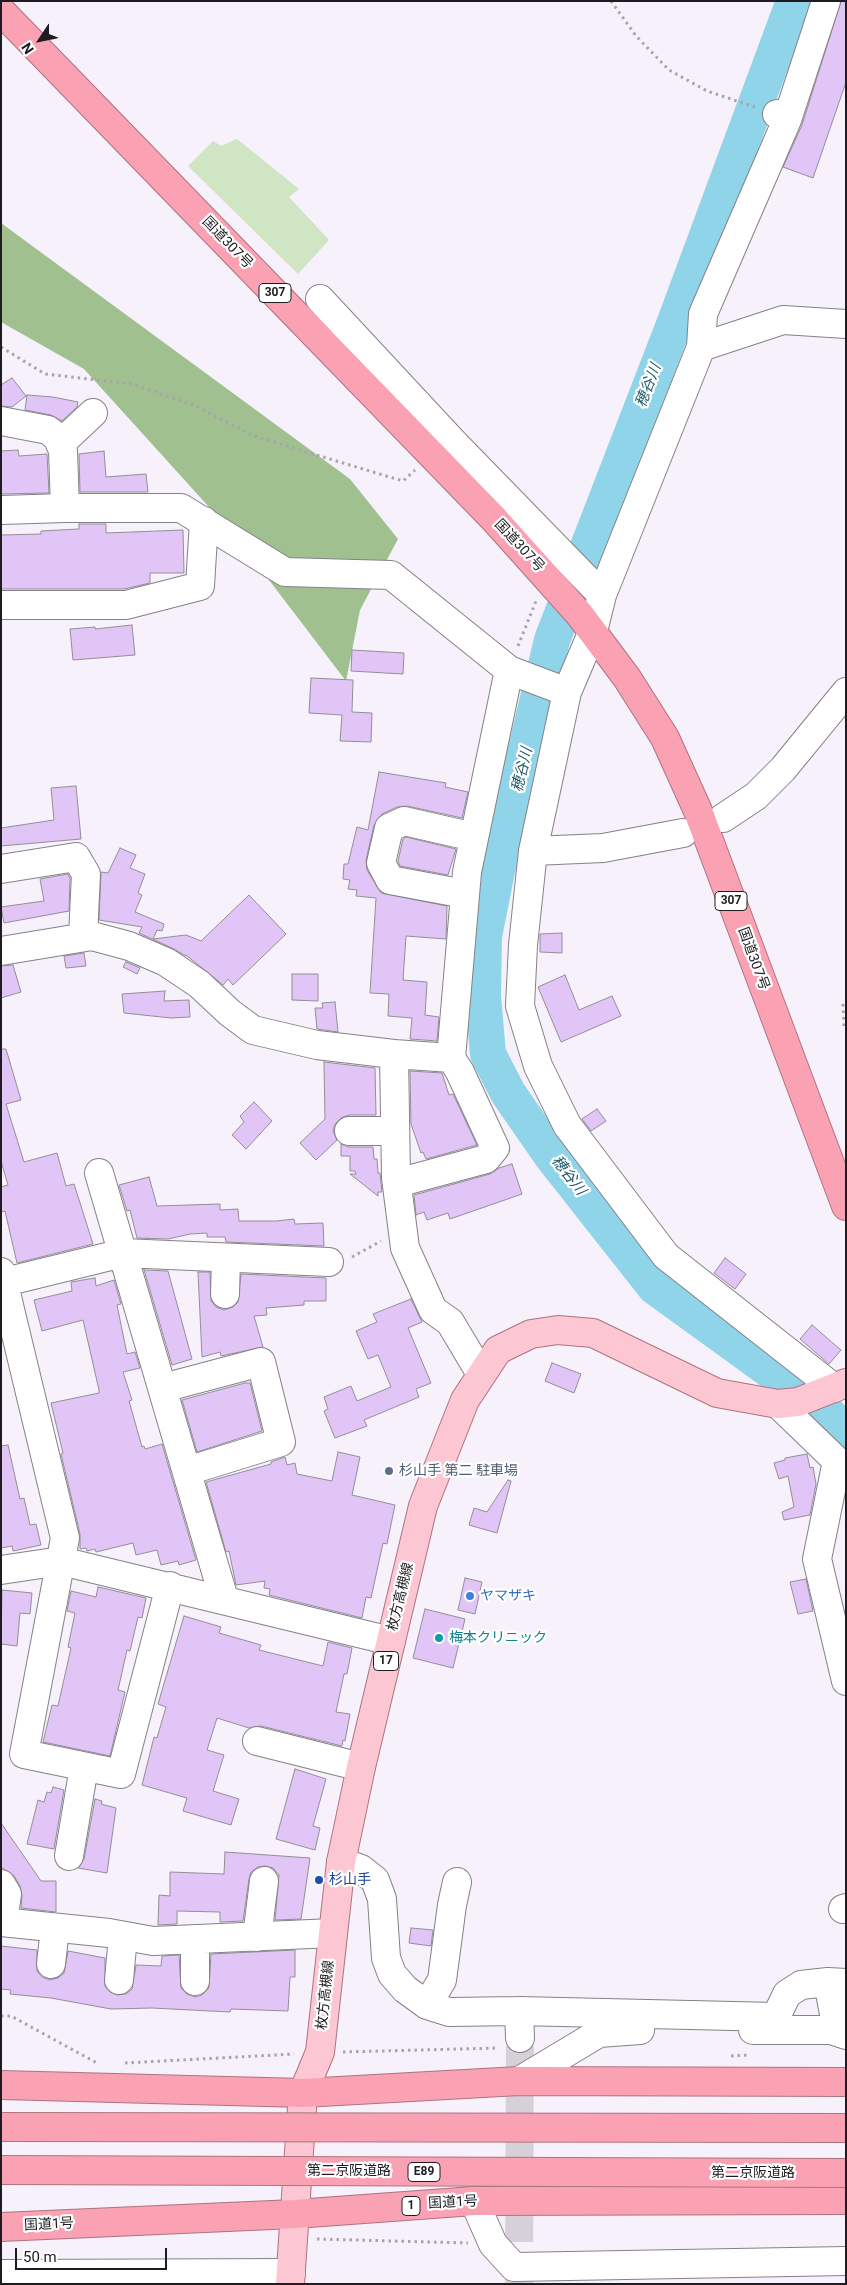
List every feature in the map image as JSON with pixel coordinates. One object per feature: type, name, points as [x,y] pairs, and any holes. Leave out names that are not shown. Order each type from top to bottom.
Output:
[{"type":"highway","name":"国道307号","points":[[1,11],[432,454],[554,565],[587,623],[627,678],[665,738],[698,811],[836,1162],[846,1206]]},
{"type":"highway","points":[[1,2087],[303,2093],[519,2081],[846,2082]]},
{"type":"highway","points":[[1,2127],[846,2128]]},
{"type":"highway","name":"第二京阪道路","points":[[1,2170],[846,2173]]},
{"type":"highway","name":"国道1号","points":[[1,2227],[294,2226],[474,2201],[834,2200]]},
{"type":"highway","points":[[1,2220],[29,2226]]},
{"type":"main road","name":"枚方高槻線","points":[[290,2278],[303,2093],[320,2052],[341,1862],[361,1767],[423,1506],[465,1400],[498,1350],[531,1334],[558,1330],[593,1333],[717,1393],[778,1404],[798,1402],[840,1386]]},
{"type":"street","points":[[826,1],[703,314],[701,347],[595,588],[567,692],[534,851],[523,945],[520,1006],[538,1066],[568,1125],[666,1256],[840,1386]]},
{"type":"street","points":[[320,299],[554,565],[595,588]]},
{"type":"street","points":[[701,347],[783,320],[846,324]]},
{"type":"street","points":[[60,444],[93,413]]},
{"type":"street","points":[[1,421],[48,430],[58,438],[63,451],[65,508]]},
{"type":"street","points":[[1,510],[181,508],[285,572],[391,575],[509,670],[567,692]]},
{"type":"street","points":[[1,605],[126,605],[200,586],[204,521]]},
{"type":"street","points":[[397,1184],[486,1159],[495,1148],[460,1072],[451,1058],[467,872],[509,670]]},
{"type":"street","points":[[723,818],[756,796],[783,769],[846,692]]},
{"type":"street","points":[[465,894],[390,880],[381,862],[389,828],[404,821],[474,837]]},
{"type":"street","points":[[534,851],[603,848],[683,833]]},
{"type":"street","points":[[1,869],[76,857],[86,874],[83,937]]},
{"type":"street","points":[[1,951],[92,936],[129,946],[166,962],[199,984],[230,1013],[254,1030],[317,1045],[394,1054],[451,1058]]},
{"type":"street","points":[[394,1054],[394,1130],[397,1184],[405,1248],[433,1310],[450,1322],[482,1374]]},
{"type":"street","points":[[349,1131],[394,1130]]},
{"type":"street","points":[[100,1173],[224,1599]]},
{"type":"street","points":[[170,1586],[121,1774],[24,1754],[65,1538],[2,1279],[123,1253],[329,1262]]},
{"type":"street","points":[[225,1294],[226,1259]]},
{"type":"street","points":[[163,1388],[261,1362],[281,1442],[187,1471]]},
{"type":"street","points":[[778,1404],[842,1464],[817,1559],[841,1640],[846,1681]]},
{"type":"street","points":[[1,1570],[61,1561],[391,1641]]},
{"type":"street","points":[[258,1741],[361,1767]]},
{"type":"street","points":[[69,1856],[84,1767]]},
{"type":"street","points":[[341,1862],[362,1870],[375,1880],[382,1898],[386,1958],[392,1974],[405,1989],[427,2005],[449,2012],[519,2011],[776,2017],[787,1994],[801,1985],[837,1982],[834,2014],[844,2034]]},
{"type":"street","points":[[257,1936],[264,1881]]},
{"type":"street","points":[[427,2005],[442,1980],[457,1882]]},
{"type":"street","points":[[1,1884],[7,1894],[2,1922],[153,1941],[333,1933]]},
{"type":"street","points":[[51,1964],[55,1928]]},
{"type":"street","points":[[118,1980],[124,1936]]},
{"type":"street","points":[[195,1939],[195,1981]]},
{"type":"street","points":[[514,2043],[519,2011]]},
{"type":"street","points":[[519,2081],[599,2033],[628,2030],[831,2030],[844,2034]]},
{"type":"street","points":[[474,2201],[492,2244],[514,2266],[846,2261]]},
{"type":"street","points":[[1,2274],[73,2279],[290,2278]]},
{"type":"path","points":[[611,1],[636,36],[669,70],[707,91],[782,117]]},
{"type":"path","points":[[1,347],[45,374],[132,384],[196,406],[252,435],[403,481],[432,454]]},
{"type":"path","points":[[509,670],[524,628],[554,565]]},
{"type":"path","points":[[843,1004],[844,1026]]},
{"type":"path","points":[[329,1262],[356,1256],[402,1228]]},
{"type":"path","points":[[1,2016],[11,2016],[98,2064]]},
{"type":"path","points":[[117,2063],[514,2043]]},
{"type":"path","points":[[721,2056],[760,2054]]},
{"type":"path","points":[[294,2226],[492,2244]]},
{"type":"green space","points":[[237,139],[299,189],[289,197],[329,240],[298,274],[188,166],[213,141],[221,146]]},
{"type":"green space","points":[[1,223],[350,479],[398,539],[360,610],[346,681],[237,538],[84,369],[1,322]]},
{"type":"building","points":[[841,1],[846,1],[846,82],[813,178],[783,167],[802,125]]},
{"type":"building","points":[[12,378],[26,396],[12,407],[1,406],[1,385]]},
{"type":"building","points":[[27,395],[53,397],[78,402],[77,407],[62,421],[51,415],[25,410]]},
{"type":"building","points":[[18,450],[19,456],[47,454],[49,493],[1,494],[1,451]]},
{"type":"building","points":[[104,451],[106,477],[146,474],[148,492],[80,492],[79,454]]},
{"type":"building","points":[[79,524],[106,524],[106,533],[183,530],[184,573],[150,573],[150,583],[124,589],[1,589],[1,535],[41,534],[41,531],[79,529]]},
{"type":"building","points":[[132,625],[135,655],[73,660],[70,629],[95,627],[95,629]]},
{"type":"building","points":[[352,650],[404,653],[403,674],[351,671]]},
{"type":"building","points":[[311,678],[353,680],[352,712],[372,713],[371,742],[340,741],[342,715],[309,713]]},
{"type":"building","points":[[379,772],[446,783],[445,787],[468,792],[462,818],[407,806],[397,807],[382,814],[374,825],[366,860],[367,870],[381,893],[447,906],[446,939],[406,936],[403,980],[427,982],[425,1015],[439,1017],[437,1041],[410,1039],[412,1018],[388,1016],[389,994],[370,993],[376,898],[356,896],[357,890],[348,889],[350,880],[343,879],[344,864],[348,864],[357,827],[368,830]]},
{"type":"building","points":[[76,786],[81,839],[1,846],[1,828],[54,820],[51,788]]},
{"type":"building","points":[[406,837],[456,849],[448,875],[400,866],[398,861],[403,839]]},
{"type":"building","points":[[120,848],[136,855],[130,868],[145,874],[138,893],[142,895],[135,912],[164,924],[162,931],[157,930],[153,939],[186,935],[201,941],[249,895],[286,934],[233,985],[228,979],[223,985],[186,955],[139,933],[142,927],[99,920],[101,872],[108,873]]},
{"type":"building","points":[[68,874],[70,878],[69,911],[4,923],[1,907],[44,901],[40,879]]},
{"type":"building","points":[[562,933],[562,953],[540,952],[540,934]]},
{"type":"building","points":[[84,953],[86,966],[66,968],[64,956]]},
{"type":"building","points":[[126,962],[140,968],[137,974],[123,967]]},
{"type":"building","points":[[13,965],[21,992],[1,998],[1,966]]},
{"type":"building","points":[[292,974],[318,974],[318,1001],[292,1000]]},
{"type":"building","points":[[565,975],[579,1010],[612,996],[621,1016],[561,1042],[538,987]]},
{"type":"building","points":[[165,991],[164,1001],[189,1000],[190,1017],[171,1018],[124,1013],[122,994]]},
{"type":"building","points":[[335,1002],[338,1032],[317,1029],[315,1008],[323,1008],[322,1003]]},
{"type":"building","points":[[1,1049],[6,1049],[21,1100],[6,1104],[24,1162],[57,1153],[66,1186],[74,1184],[93,1244],[17,1263],[5,1211],[1,1212],[1,1187],[8,1185],[1,1161]]},
{"type":"building","points":[[324,1062],[375,1068],[376,1115],[349,1115],[341,1118],[335,1124],[333,1131],[337,1140],[316,1160],[300,1143],[325,1119]]},
{"type":"building","points":[[410,1071],[442,1073],[449,1095],[453,1094],[477,1145],[426,1159],[423,1152],[421,1153],[411,1124]]},
{"type":"building","points":[[254,1102],[272,1121],[246,1149],[232,1135],[244,1122],[240,1116]]},
{"type":"building","points":[[597,1109],[606,1121],[591,1131],[582,1119]]},
{"type":"building","points":[[341,1144],[349,1147],[373,1147],[374,1159],[377,1159],[378,1173],[380,1173],[382,1192],[378,1192],[378,1196],[350,1174],[356,1174],[355,1171],[350,1171],[350,1156],[341,1156]]},
{"type":"building","points":[[512,1164],[522,1194],[450,1219],[448,1213],[427,1220],[424,1212],[416,1215],[414,1195],[490,1174],[499,1168]]},
{"type":"building","points":[[149,1177],[157,1206],[220,1204],[220,1210],[238,1209],[239,1221],[294,1219],[295,1224],[323,1223],[324,1246],[226,1242],[225,1237],[207,1237],[207,1233],[190,1234],[168,1239],[137,1238],[130,1210],[127,1211],[119,1185]]},
{"type":"building","points":[[725,1258],[746,1274],[735,1289],[714,1273]]},
{"type":"building","points":[[144,1270],[168,1271],[192,1359],[172,1365]]},
{"type":"building","points":[[198,1272],[210,1272],[211,1301],[216,1307],[224,1310],[233,1307],[238,1302],[241,1274],[326,1278],[326,1301],[304,1301],[304,1305],[266,1308],[267,1315],[254,1316],[263,1347],[221,1356],[220,1352],[202,1357]]},
{"type":"building","points":[[95,1278],[96,1286],[114,1280],[121,1304],[117,1305],[127,1354],[135,1352],[140,1368],[123,1372],[132,1400],[129,1401],[142,1447],[144,1446],[145,1449],[162,1444],[196,1560],[179,1565],[178,1561],[161,1565],[157,1550],[136,1555],[133,1543],[96,1552],[95,1549],[87,1551],[86,1548],[80,1549],[80,1534],[51,1403],[99,1393],[99,1390],[83,1320],[42,1331],[34,1300],[72,1291],[71,1282]]},
{"type":"building","points":[[411,1299],[422,1322],[408,1328],[431,1383],[416,1389],[419,1397],[364,1420],[367,1426],[335,1438],[324,1411],[328,1409],[324,1397],[351,1386],[357,1401],[391,1387],[378,1355],[368,1359],[356,1331],[377,1322],[373,1314]]},
{"type":"building","points":[[812,1325],[841,1350],[829,1364],[800,1339]]},
{"type":"building","points":[[552,1363],[581,1374],[574,1393],[545,1381]]},
{"type":"building","points":[[250,1383],[262,1431],[197,1452],[182,1400]]},
{"type":"building","points":[[8,1445],[20,1499],[24,1498],[30,1525],[36,1524],[41,1545],[13,1551],[12,1546],[1,1548],[1,1446]]},
{"type":"building","points":[[338,1452],[360,1457],[352,1495],[395,1505],[387,1544],[383,1543],[371,1598],[366,1597],[362,1618],[269,1595],[270,1589],[264,1588],[265,1581],[236,1585],[229,1551],[226,1552],[206,1482],[271,1464],[271,1462],[285,1457],[287,1465],[295,1463],[297,1474],[332,1481]]},
{"type":"building","points":[[807,1454],[810,1468],[813,1467],[816,1484],[810,1515],[784,1520],[782,1512],[794,1507],[788,1476],[779,1479],[774,1463],[785,1460],[785,1458]]},
{"type":"building","points":[[508,1480],[511,1481],[497,1533],[469,1525],[474,1508],[487,1512]]},
{"type":"building","name":"ヤマザキ","points":[[465,1578],[482,1582],[475,1614],[458,1610]]},
{"type":"building","points":[[806,1579],[813,1611],[798,1614],[790,1582]]},
{"type":"building","points":[[98,1587],[146,1598],[142,1618],[138,1617],[130,1651],[127,1650],[118,1690],[125,1692],[110,1756],[43,1742],[52,1705],[58,1706],[71,1648],[68,1647],[75,1613],[67,1611],[71,1591],[96,1597]]},
{"type":"building","points":[[2,1590],[32,1593],[30,1614],[20,1613],[17,1646],[1,1644]]},
{"type":"building","name":"梅本クリニック","points":[[425,1609],[465,1619],[453,1668],[413,1658]]},
{"type":"building","points":[[184,1616],[221,1627],[219,1633],[261,1645],[259,1650],[323,1666],[328,1642],[352,1648],[336,1712],[350,1714],[345,1741],[343,1740],[342,1746],[261,1726],[249,1728],[217,1718],[207,1750],[224,1755],[213,1791],[239,1799],[231,1825],[183,1811],[187,1798],[142,1785],[154,1737],[157,1738],[166,1707],[158,1704]]},
{"type":"building","points":[[295,1769],[326,1779],[313,1826],[320,1828],[315,1850],[276,1839]]},
{"type":"building","points":[[53,1787],[64,1790],[54,1849],[27,1844],[38,1800],[44,1802],[47,1792],[51,1793]]},
{"type":"building","points":[[95,1799],[102,1801],[101,1804],[116,1808],[107,1873],[78,1868],[84,1859]]},
{"type":"building","points":[[1,1823],[41,1881],[56,1881],[56,1912],[21,1908],[22,1896],[20,1886],[14,1876],[1,1867]]},
{"type":"building","points":[[225,1852],[310,1858],[301,1919],[275,1920],[279,1875],[273,1868],[265,1866],[258,1867],[251,1872],[243,1921],[220,1922],[220,1912],[177,1911],[177,1924],[158,1925],[159,1895],[170,1896],[170,1872],[224,1874]]},
{"type":"building","points":[[411,1928],[433,1930],[431,1946],[409,1943]]},
{"type":"building","points":[[1,1946],[37,1950],[37,1971],[42,1977],[50,1980],[58,1978],[64,1973],[68,1951],[105,1958],[105,1986],[110,1992],[117,1995],[126,1994],[132,1989],[136,1965],[161,1966],[162,1956],[179,1955],[181,1988],[187,1994],[195,1997],[202,1995],[209,1988],[211,1954],[295,1950],[295,1977],[290,1977],[288,2011],[231,2009],[230,2012],[152,2008],[111,2009],[51,1998],[10,1994],[11,1990],[1,1989]]},
{"type":"waterway","name":"穂谷川","points":[[794,1],[675,322],[552,640],[498,866],[484,936],[483,996],[488,1054],[508,1093],[551,1155],[655,1287],[822,1408],[846,1432]]},
{"type":"tunnel","points":[[519,2284],[520,2038]]},
{"type":"place","name":"杉山手 第二 駐車場","points":[[389,1471]]},
{"type":"place","name":"ヤマザキ","points":[[470,1596]]},
{"type":"place","name":"梅本クリニック","points":[[439,1638]]},
{"type":"place","name":"杉山手","points":[[319,1880]]}]
